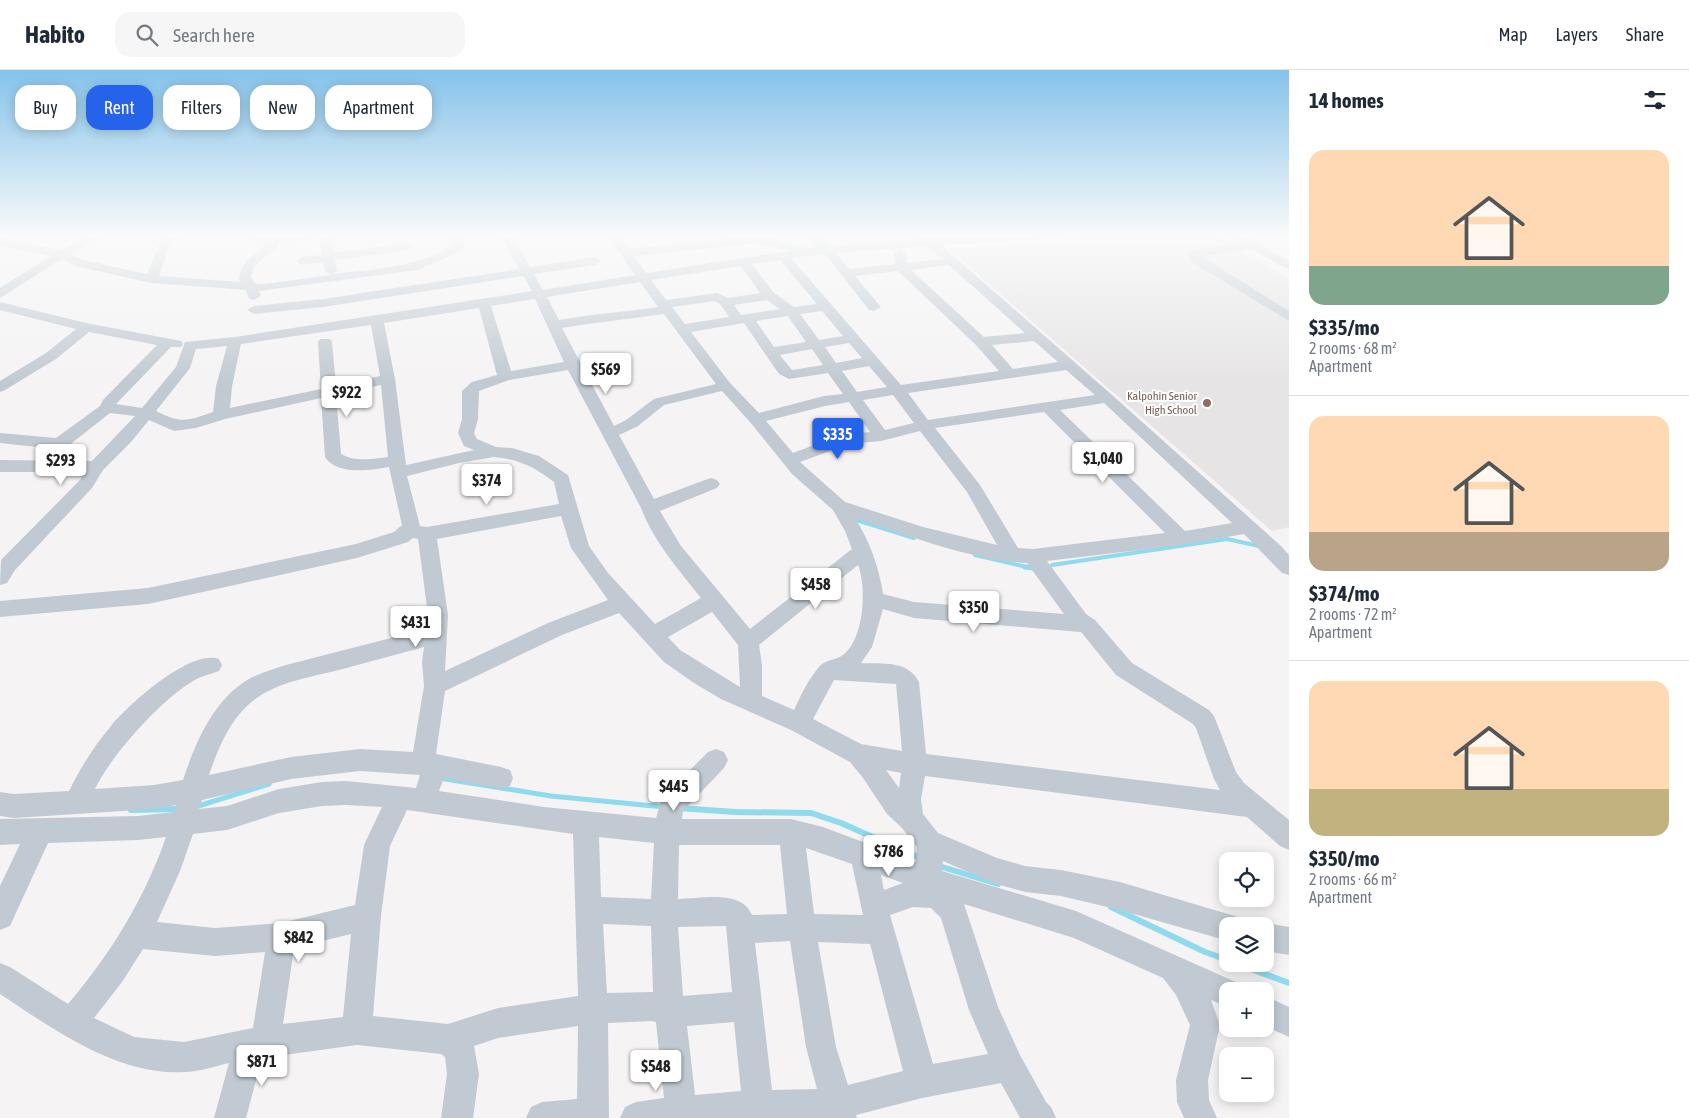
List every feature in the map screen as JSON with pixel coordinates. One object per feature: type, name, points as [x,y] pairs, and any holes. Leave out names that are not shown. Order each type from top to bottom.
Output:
[{"type":"street","points":[[0,294],[13,286]]},
{"type":"street","points":[[238,286],[264,288],[278,286]]},
{"type":"street","points":[[332,286],[323,335],[330,391],[333,457],[340,462],[352,465],[398,467],[494,452],[512,453],[533,460],[550,470],[562,479],[568,509],[580,548],[601,578],[672,656],[729,692],[799,723],[858,754],[915,764],[1252,806]]},
{"type":"street","points":[[376,286],[379,306],[384,308],[427,308],[484,303],[592,286]]},
{"type":"street","points":[[0,306],[86,327],[167,343],[190,345],[330,302],[432,286]]},
{"type":"street","points":[[536,286],[574,366],[650,508],[655,521],[674,551],[748,642],[751,665],[751,701]]},
{"type":"street","points":[[649,286],[725,386],[813,486],[839,506],[920,533],[1023,556],[1180,538],[1246,527]]},
{"type":"street","points":[[762,286],[769,296],[792,312],[881,436]]},
{"type":"street","points":[[809,286],[897,390],[1023,556],[1083,624]]},
{"type":"street","points":[[857,286],[874,307]]},
{"type":"street","points":[[921,286],[981,342],[1009,373]]},
{"type":"street","points":[[982,286],[1107,398],[1246,527],[1281,549],[1289,568]]},
{"type":"street","points":[[1239,286],[1289,317]]},
{"type":"street","points":[[220,415],[224,386],[247,328],[252,287]]},
{"type":"street","points":[[424,287],[427,308]]},
{"type":"street","points":[[726,302],[769,296]]},
{"type":"street","points":[[554,325],[607,316],[617,317],[716,297],[726,302],[742,319],[789,375],[832,366],[873,361]]},
{"type":"street","points":[[484,303],[505,376]]},
{"type":"street","points":[[682,329],[827,306]]},
{"type":"street","points":[[247,328],[323,335],[427,308]]},
{"type":"street","points":[[357,1030],[367,916],[377,845],[424,781],[435,686],[433,662],[438,615],[418,533],[411,525],[398,467],[388,379],[377,320]]},
{"type":"street","points":[[0,387],[51,356],[86,327]]},
{"type":"street","points":[[981,342],[1037,336]]},
{"type":"street","points":[[771,352],[854,338]]},
{"type":"street","points":[[0,453],[7,440],[56,444],[62,442],[107,408],[108,403],[167,343]]},
{"type":"street","points":[[0,578],[8,565],[86,484],[96,468],[147,413],[183,368],[190,345]]},
{"type":"street","points":[[756,419],[818,402],[1069,365]]},
{"type":"street","points":[[494,452],[470,442],[467,438],[466,433],[470,419],[470,391],[473,387],[495,383],[505,376],[574,366]]},
{"type":"street","points":[[107,408],[147,413],[174,426],[196,423],[220,415],[388,379]]},
{"type":"street","points":[[609,434],[632,423],[659,402],[725,386]]},
{"type":"street","points":[[789,460],[847,440],[1107,398]]},
{"type":"street","points":[[1048,407],[1180,538]]},
{"type":"street","points":[[0,466],[96,468]]},
{"type":"street","points":[[650,508],[710,484]]},
{"type":"street","points":[[799,723],[816,689],[828,671],[852,661],[861,647],[872,614],[874,599],[870,570],[854,531],[839,506]]},
{"type":"street","points":[[0,608],[148,596],[356,551],[418,533],[568,509]]},
{"type":"street","points":[[748,642],[862,550]]},
{"type":"street","points":[[874,599],[914,610],[1083,624],[1088,626],[1124,669],[1201,717],[1206,723],[1226,779],[1235,791],[1289,837]]},
{"type":"street","points":[[652,636],[713,601]]},
{"type":"street","points":[[435,686],[555,629],[622,603]]},
{"type":"street","points":[[72,1023],[99,991],[136,934],[165,877],[207,752],[225,717],[240,698],[269,680],[437,634]]},
{"type":"street","points":[[77,801],[91,772],[120,732],[154,699],[186,674],[212,665]]},
{"type":"street","points":[[828,671],[898,674],[908,682],[915,764],[909,799],[911,819],[931,868],[953,911],[984,1010],[1009,1066],[1036,1116]]},
{"type":"street","points":[[858,754],[872,770],[896,806],[911,819]]},
{"type":"street","points":[[0,832],[138,828],[291,768],[360,760],[544,819],[586,822],[669,820],[791,832],[822,840],[864,856],[931,868],[996,871],[1061,883],[1120,896],[1219,924]]},
{"type":"street","points":[[681,1112],[669,1012],[664,913],[669,820],[716,760]]},
{"type":"street","points":[[0,804],[14,806],[154,797],[187,809],[228,818],[279,801],[322,794],[346,793],[424,781],[501,778]]},
{"type":"street","points":[[542,1118],[593,1116],[593,1009],[586,822]]},
{"type":"street","points":[[0,916],[40,832]]},
{"type":"street","points":[[791,832],[802,927],[821,1048],[839,1111]]},
{"type":"street","points":[[864,856],[877,919],[922,1082]]},
{"type":"street","points":[[740,930],[802,927],[877,919],[913,892],[931,868]]},
{"type":"street","points":[[931,868],[1076,925],[1219,989]]},
{"type":"street","points":[[588,910],[664,913],[733,912],[739,918],[758,1112]]},
{"type":"street","points":[[136,934],[215,942],[281,936],[367,916]]},
{"type":"street","points":[[230,1118],[258,1043],[281,936]]},
{"type":"street","points":[[1274,939],[1289,942]]},
{"type":"street","points":[[1173,968],[1199,1008],[1205,1025],[1192,1080],[1193,1102],[1201,1118]]},
{"type":"street","points":[[0,977],[72,1023],[132,1052],[184,1057],[258,1043],[357,1030],[448,1039],[498,1023],[593,1009],[652,1006],[669,1012],[748,1006]]},
{"type":"street","points":[[1274,1015],[1289,1022]]},
{"type":"street","points":[[448,1039],[460,1050],[463,1074],[457,1118]]},
{"type":"street","points":[[636,1118],[681,1112],[839,1111],[922,1082],[1009,1066]]},
{"type":"shaded area","name":"Kalpohin Senior High School","points":[[991,286],[1289,286],[1289,527],[1272,531]]},
{"type":"waterway","points":[[850,518],[914,538]]},
{"type":"waterway","points":[[1052,565],[1227,539],[1259,546]]},
{"type":"waterway","points":[[975,555],[1029,568]]},
{"type":"waterway","points":[[1025,567],[1029,568]]},
{"type":"waterway","points":[[439,778],[551,796],[664,807]]},
{"type":"waterway","points":[[195,807],[269,784]]},
{"type":"waterway","points":[[682,808],[679,808],[735,812],[811,813],[841,823],[920,858]]},
{"type":"waterway","points":[[131,810],[180,809]]},
{"type":"waterway","points":[[939,866],[998,884]]},
{"type":"waterway","points":[[1111,907],[1219,957]]},
{"type":"waterway","points":[[1259,972],[1289,983]]},
{"type":"place","name":"Kalpohin Senior High School","points":[[1207,403]]}]
